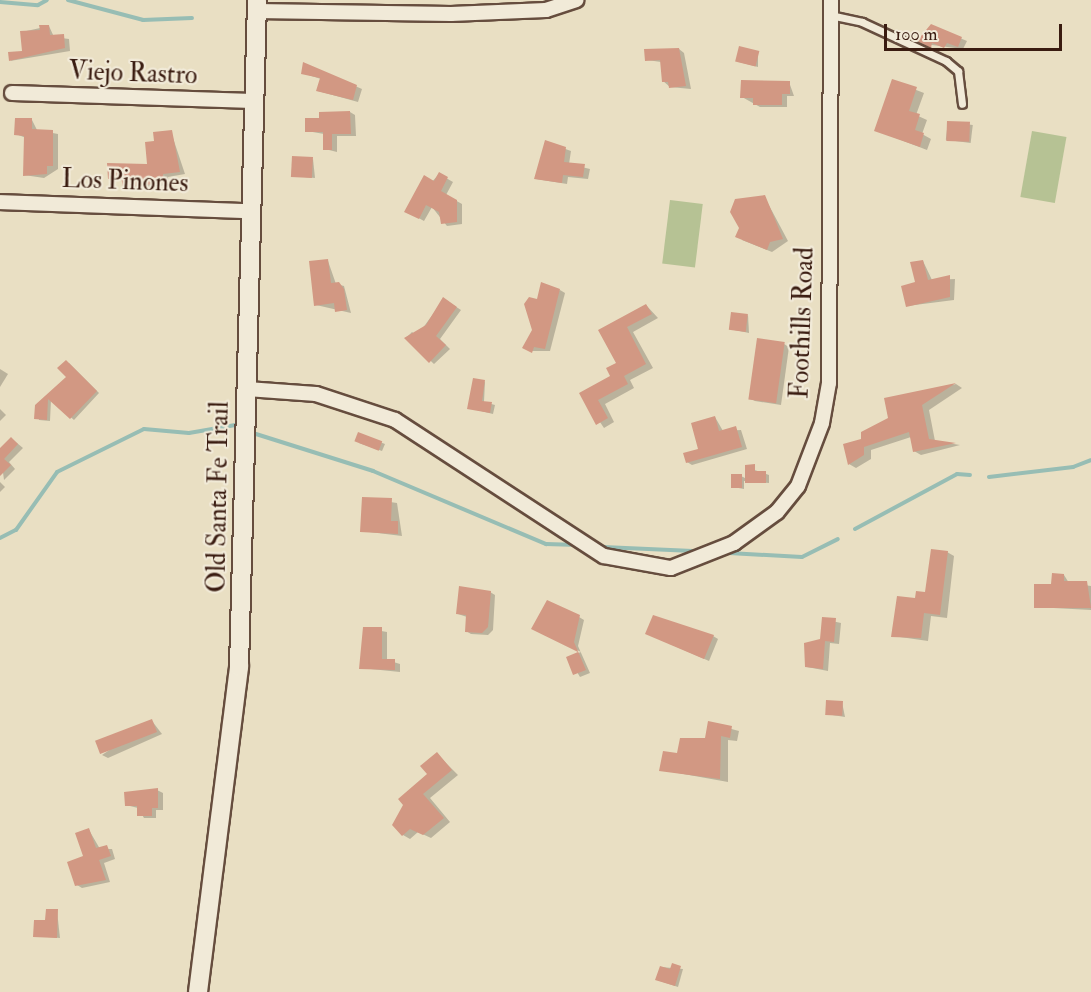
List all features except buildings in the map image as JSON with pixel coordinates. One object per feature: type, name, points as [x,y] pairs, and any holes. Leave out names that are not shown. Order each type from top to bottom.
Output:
[{"type":"street","points":[[256,5],[451,14],[546,10],[576,0]]},
{"type":"street","name":"Foothills Road","points":[[247,389],[316,394],[395,420],[604,556],[671,568],[734,543],[777,512],[798,486],[822,423],[829,382],[831,0]]},
{"type":"street","name":"Old Santa Fe Trail","points":[[198,992],[239,667],[256,5]]},
{"type":"street","name":"Viejo Rastro","points":[[12,93],[253,101]]},
{"type":"street","name":"Los Pinones","points":[[0,202],[249,211]]},
{"type":"lane","points":[[830,15],[862,22],[946,61],[958,71],[962,104]]},
{"type":"green space","points":[[1032,131],[1066,137],[1055,203],[1020,197]]},
{"type":"green space","points":[[670,200],[703,204],[695,268],[662,264]]},
{"type":"waterway","points":[[0,2],[38,5],[47,0]]},
{"type":"waterway","points":[[68,0],[143,20],[192,18]]},
{"type":"waterway","points":[[0,538],[16,530],[57,472],[144,429],[189,433],[235,425]]},
{"type":"waterway","points":[[256,434],[373,471],[546,544],[570,545]]},
{"type":"waterway","points":[[989,477],[1073,467],[1091,460]]},
{"type":"waterway","points":[[855,529],[957,474],[970,475]]},
{"type":"waterway","points":[[729,553],[802,557],[838,539]]},
{"type":"waterway","points":[[603,547],[693,551]]}]
